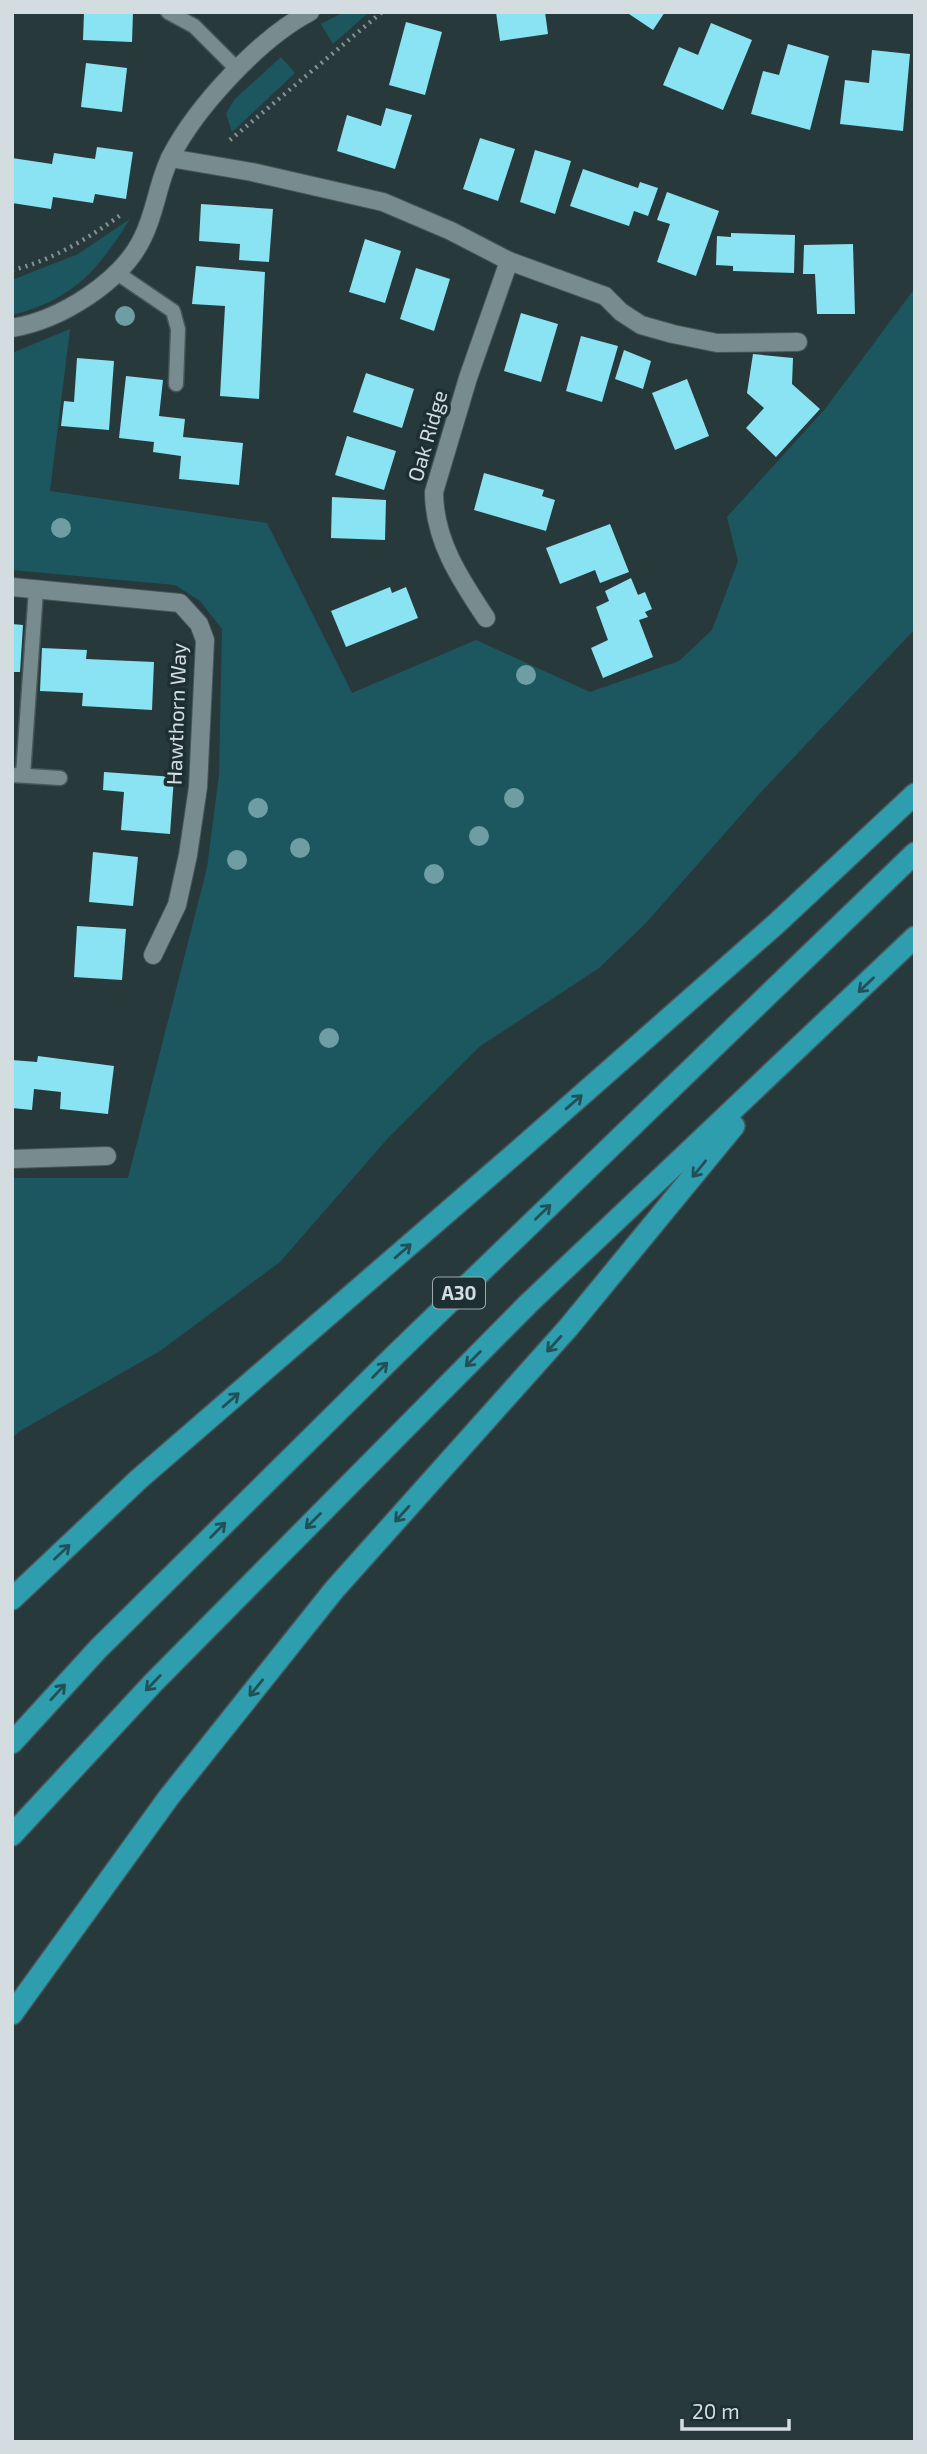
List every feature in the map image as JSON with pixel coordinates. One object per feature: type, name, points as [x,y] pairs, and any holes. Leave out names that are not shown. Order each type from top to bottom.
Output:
[{"type":"highway","points":[[12,1599],[139,1479],[776,924],[915,794]]},
{"type":"highway","name":"A30","points":[[12,1743],[98,1649],[398,1352],[915,853]]},
{"type":"highway","name":"A30","points":[[12,1835],[153,1683],[528,1304],[915,937]]},
{"type":"highway","points":[[12,2014],[169,1797],[334,1590],[568,1328],[789,1059]]},
{"type":"street","points":[[12,328],[53,317],[86,297],[117,273],[143,238],[170,158],[198,113],[238,70],[283,29],[310,12]]},
{"type":"street","points":[[170,158],[383,202],[452,231],[509,261],[605,296],[621,312],[641,325],[717,343],[798,342]]},
{"type":"street","name":"Oak Ridge","points":[[486,618],[462,582],[439,533],[434,492],[468,378],[509,261]]},
{"type":"street","name":"Hawthorn Way","points":[[12,587],[180,603],[199,624],[205,640],[198,787],[177,905],[152,955]]},
{"type":"street","points":[[12,1159],[107,1156]]},
{"type":"lane","points":[[168,12],[194,26],[238,70]]},
{"type":"lane","points":[[117,273],[173,311],[178,329],[176,384]]},
{"type":"lane","points":[[36,590],[18,775],[60,778]]},
{"type":"path","points":[[203,164],[382,12]]},
{"type":"path","points":[[12,270],[48,257],[103,228],[161,184]]},
{"type":"shaded area","points":[[344,12],[369,12],[333,44],[321,24]]},
{"type":"shaded area","points":[[281,57],[295,73],[232,132],[226,114],[234,100]]},
{"type":"shaded area","points":[[130,219],[95,268],[82,280],[52,301],[12,315],[12,280],[78,254]]},
{"type":"shaded area","points":[[915,288],[915,629],[762,791],[646,923],[599,968],[479,1047],[388,1138],[280,1262],[160,1351],[12,1438],[12,1178],[128,1178],[207,868],[219,775],[222,629],[200,601],[175,585],[12,570],[12,353],[70,329],[50,491],[267,523],[352,693],[476,640],[590,692],[679,661],[712,630],[738,561],[727,517],[825,409]]},
{"type":"building","points":[[84,12],[133,12],[132,42],[83,40]]},
{"type":"building","points":[[496,12],[545,12],[548,34],[500,41]]},
{"type":"building","points":[[626,12],[665,12],[653,30]]},
{"type":"building","points":[[406,22],[442,32],[425,95],[389,85]]},
{"type":"building","points":[[711,23],[752,40],[723,110],[663,85],[679,47],[698,55]]},
{"type":"building","points":[[788,44],[829,56],[810,130],[751,114],[763,71],[779,75]]},
{"type":"building","points":[[872,50],[910,54],[903,131],[840,124],[845,80],[869,83]]},
{"type":"building","points":[[86,63],[127,68],[122,112],[81,107]]},
{"type":"building","points":[[386,108],[412,115],[395,169],[337,151],[347,115],[381,126]]},
{"type":"building","points":[[480,138],[515,149],[498,201],[463,189]]},
{"type":"building","points":[[97,147],[133,152],[126,199],[95,194],[93,203],[53,197],[51,209],[12,203],[12,158],[52,164],[54,153],[95,159]]},
{"type":"building","points":[[535,150],[571,161],[555,214],[520,202]]},
{"type":"building","points":[[583,169],[638,188],[640,182],[658,188],[648,216],[634,211],[629,226],[570,206]]},
{"type":"building","points":[[667,192],[719,211],[696,276],[657,262],[670,224],[657,220]]},
{"type":"building","points":[[201,204],[273,209],[269,262],[239,260],[240,244],[199,241]]},
{"type":"building","points":[[731,233],[795,235],[794,273],[733,271],[733,266],[716,265],[717,236],[731,237]]},
{"type":"building","points":[[365,239],[401,251],[385,303],[349,292]]},
{"type":"building","points":[[853,244],[855,314],[817,314],[815,274],[803,274],[804,245]]},
{"type":"building","points":[[196,266],[265,272],[259,399],[220,396],[225,306],[192,304]]},
{"type":"building","points":[[416,268],[450,279],[434,331],[400,319]]},
{"type":"building","points":[[521,313],[558,324],[541,382],[504,371]]},
{"type":"building","points":[[581,336],[618,346],[602,402],[566,391]]},
{"type":"building","points":[[624,350],[651,361],[643,389],[615,379]]},
{"type":"building","points":[[753,354],[793,358],[792,384],[820,409],[776,457],[746,428],[764,408],[747,393]]},
{"type":"building","points":[[77,358],[114,361],[109,430],[61,426],[64,401],[74,402]]},
{"type":"building","points":[[366,373],[414,389],[402,428],[353,412]]},
{"type":"building","points":[[126,376],[163,380],[159,416],[185,419],[183,437],[243,443],[239,485],[179,479],[181,456],[153,452],[154,442],[119,438]]},
{"type":"building","points":[[687,379],[709,436],[675,450],[652,393]]},
{"type":"building","points":[[347,436],[396,451],[384,490],[335,475]]},
{"type":"building","points":[[484,473],[544,490],[542,496],[555,500],[546,531],[474,510]]},
{"type":"building","points":[[332,497],[386,500],[385,540],[331,538]]},
{"type":"building","points":[[610,524],[629,572],[600,583],[595,570],[560,584],[546,548]]},
{"type":"building","points":[[631,578],[638,595],[645,592],[652,609],[645,612],[648,617],[639,620],[653,657],[603,678],[591,648],[608,640],[596,607],[609,601],[605,591]]},
{"type":"building","points":[[390,587],[392,593],[406,587],[418,618],[346,647],[331,611]]},
{"type":"building","points":[[12,624],[23,625],[20,672],[12,672]]},
{"type":"building","points":[[42,648],[87,650],[86,659],[154,662],[152,710],[82,706],[83,693],[40,691]]},
{"type":"building","points":[[104,772],[174,777],[170,834],[121,830],[124,792],[103,790]]},
{"type":"building","points":[[93,852],[138,857],[133,906],[89,902]]},
{"type":"building","points":[[77,926],[126,929],[122,980],[74,977]]},
{"type":"building","points":[[38,1056],[114,1066],[108,1114],[60,1109],[61,1092],[34,1089],[32,1110],[12,1108],[12,1060],[37,1062]]}]
